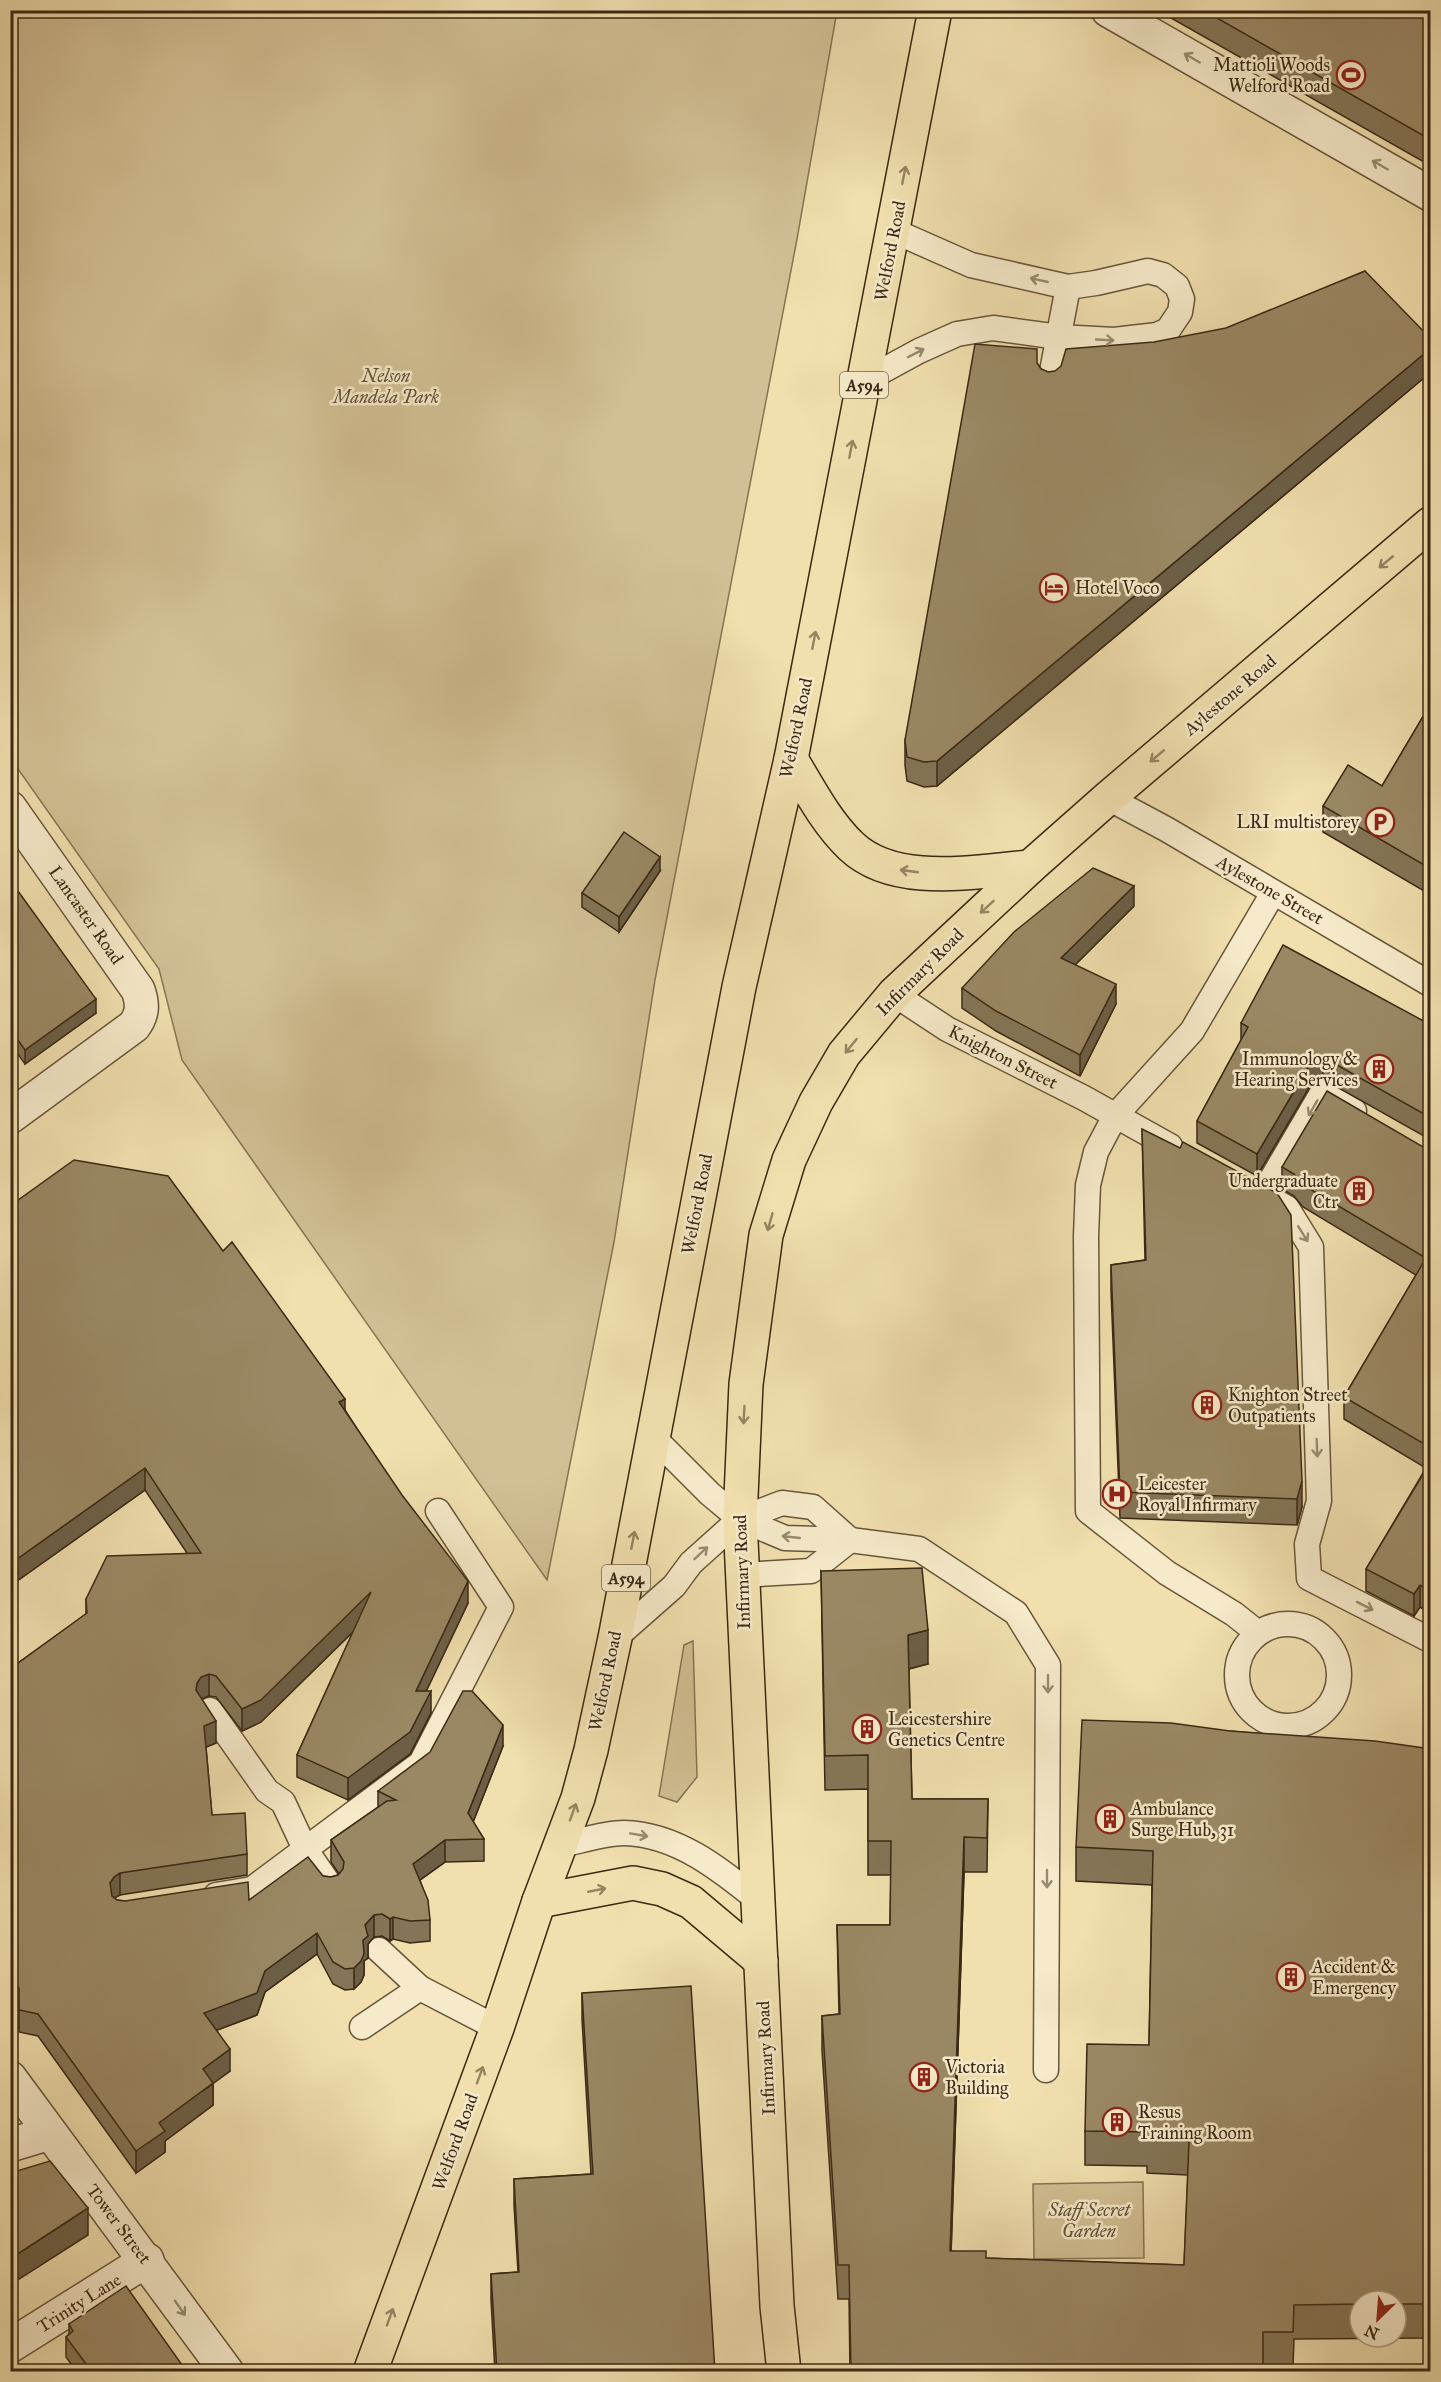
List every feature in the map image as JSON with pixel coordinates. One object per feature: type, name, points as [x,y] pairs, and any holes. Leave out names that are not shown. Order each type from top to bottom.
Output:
[{"type":"main road","name":"Welford Road","points":[[370,2372],[497,2028],[539,1901],[578,1798],[591,1750],[615,1638],[738,987],[791,759],[935,10]]},
{"type":"main road","name":"Aylestone Road","points":[[1030,867],[1431,524]]},
{"type":"main road","points":[[791,759],[832,824],[852,848],[871,860],[904,872],[939,874],[1030,867]]},
{"type":"main road","name":"Infirmary Road","points":[[784,2372],[777,2306],[740,1519],[746,1384],[766,1235],[789,1160],[816,1102],[844,1054],[894,994],[1030,867]]},
{"type":"main road","points":[[539,1901],[633,1883],[662,1889],[691,1902],[762,1961]]},
{"type":"street","points":[[1108,10],[1431,194]]},
{"type":"street","name":"Lancaster Road","points":[[10,808],[138,990],[142,1000],[141,1016],[134,1026],[10,1117]]},
{"type":"street","name":"Tower Street","points":[[10,2078],[147,2260],[227,2372]]},
{"type":"street","points":[[10,2145],[50,2133]]},
{"type":"street","name":"Trinity Lane","points":[[10,2346],[147,2260]]},
{"type":"lane","points":[[864,381],[919,351],[957,334],[993,328],[1059,337],[1114,340],[1157,335],[1168,330],[1180,312],[1182,299],[1177,286],[1163,275],[1148,271],[1068,287],[971,265],[894,231]]},
{"type":"lane","points":[[1050,382],[1068,287]]},
{"type":"lane","name":"Aylestone Street","points":[[1108,798],[1166,829],[1431,984]]},
{"type":"lane","points":[[1258,1633],[1234,1614],[1167,1573],[1088,1511],[1086,1236],[1088,1185],[1096,1152],[1115,1116],[1192,1031],[1273,893]]},
{"type":"lane","name":"Knighton Street","points":[[894,994],[947,1029],[1189,1155]]},
{"type":"lane","points":[[1263,1194],[1322,1093],[1371,1122]]},
{"type":"lane","points":[[1242,1183],[1287,1208],[1311,1247],[1319,1501],[1307,1544],[1309,1578],[1431,1640]]},
{"type":"lane","points":[[653,1437],[710,1494],[740,1519],[785,1538],[850,1540],[919,1549],[1016,1613],[1048,1665],[1046,2070]]},
{"type":"lane","points":[[615,1638],[674,1586],[691,1563],[740,1519],[782,1503],[813,1507],[850,1540]]},
{"type":"lane","points":[[193,1899],[252,1889],[421,1763],[501,1607],[438,1511]]},
{"type":"lane","points":[[741,1575],[811,1571],[850,1540]]},
{"type":"lane","points":[[1282,1625],[1306,1627],[1321,1635],[1332,1647],[1338,1663],[1339,1679],[1335,1695],[1326,1709],[1313,1720],[1297,1725],[1281,1725],[1265,1720],[1252,1710],[1242,1696],[1237,1679],[1239,1662],[1246,1646],[1258,1633],[1282,1625]]},
{"type":"lane","points":[[210,1710],[267,1791],[284,1802],[305,1849],[330,1885]]},
{"type":"lane","points":[[561,1845],[622,1833],[643,1835],[676,1846],[718,1868],[758,1900]]},
{"type":"lane","points":[[379,1950],[420,1988],[497,2028]]},
{"type":"lane","points":[[362,2027],[420,1988]]},
{"type":"green space","name":"Nelson Mandela Park","points":[[10,11],[837,11],[797,239],[655,980],[614,1242],[547,1580],[182,1060],[159,969],[11,759]]},
{"type":"green space","points":[[693,1641],[697,1777],[677,1802],[659,1796],[684,1645]]},
{"type":"green space","name":"Staff Secret Garden","points":[[1143,2182],[1144,2258],[1034,2259],[1033,2184]]},
{"type":"building","name":"Mattioli Woods Welford Road","points":[[1203,10],[1431,10],[1431,140]]},
{"type":"building","name":"Hotel Voco","points":[[1365,271],[1431,339],[1431,348],[937,761],[924,762],[907,757],[905,740],[975,344],[1037,349],[1037,363],[1041,369],[1048,372],[1055,371],[1061,366],[1066,349],[1154,342],[1226,328]]},
{"type":"building","name":"LRI multistorey","points":[[1431,703],[1431,869],[1323,806],[1348,765],[1382,786]]},
{"type":"building","points":[[624,832],[660,857],[619,917],[582,893]]},
{"type":"building","points":[[1093,868],[1134,886],[1061,958],[1116,984],[1080,1055],[996,1011],[962,988],[1014,932]]},
{"type":"building","points":[[10,880],[96,999],[25,1050],[10,1029]]},
{"type":"building","name":"Immunology & Hearing Services","points":[[1283,945],[1431,1025],[1431,1118],[1323,1057],[1315,1058],[1310,1064],[1257,1154],[1197,1121],[1248,1027],[1241,1023]]},
{"type":"building","points":[[1327,1091],[1423,1147],[1431,1147],[1431,1448],[1344,1397],[1426,1258],[1303,1185],[1294,1174],[1282,1167]]},
{"type":"building","name":"Knighton Street Outpatients","points":[[1142,1129],[1180,1148],[1183,1142],[1277,1193],[1291,1215],[1302,1481],[1297,1499],[1120,1492],[1111,1265],[1146,1260]]},
{"type":"building","points":[[74,1160],[168,1176],[223,1251],[232,1242],[345,1399],[339,1402],[402,1495],[468,1581],[416,1691],[431,1691],[410,1732],[348,1778],[297,1755],[371,1592],[261,1700],[242,1709],[216,1676],[209,1674],[201,1677],[196,1690],[216,1721],[204,1726],[212,1815],[245,1813],[247,1854],[120,1873],[110,1883],[112,1896],[117,1900],[125,1901],[248,1882],[249,1900],[308,1857],[323,1876],[338,1875],[343,1869],[344,1862],[331,1840],[387,1801],[396,1800],[378,1791],[430,1752],[463,1691],[472,1691],[503,1725],[468,1813],[484,1839],[445,1840],[413,1864],[428,1900],[430,1920],[410,1921],[393,1917],[390,1919],[382,1914],[374,1915],[365,1925],[368,1936],[363,1940],[364,1954],[354,1968],[345,1969],[333,1962],[317,1933],[265,1971],[257,1993],[204,2013],[230,2049],[203,2069],[213,2083],[159,2123],[165,2131],[136,2151],[38,2014],[19,2010],[19,1988],[10,1976],[10,1669],[87,1613],[86,1599],[107,1556],[201,1553],[145,1468],[10,1564],[10,1206]]},
{"type":"building","points":[[1431,1461],[1431,1592],[1420,1585],[1414,1594],[1366,1569]]},
{"type":"building","points":[[922,1568],[928,1630],[908,1635],[912,1799],[988,1799],[987,1838],[964,1837],[950,2251],[986,2251],[986,2258],[1184,2265],[1189,2141],[1147,2139],[1147,2132],[1085,2131],[1087,2044],[1149,2045],[1153,1851],[1076,1847],[1082,1720],[1171,1723],[1230,1731],[1375,1741],[1431,1749],[1431,2304],[1408,2304],[1408,2289],[1348,2289],[1348,2304],[1294,2305],[1293,2332],[1263,2332],[1263,2372],[851,2372],[849,2265],[838,2265],[822,2016],[840,2014],[837,1925],[890,1925],[891,1841],[868,1841],[868,1755],[825,1756],[821,1571]]},
{"type":"building","points":[[691,1986],[715,2372],[497,2372],[491,2274],[519,2272],[514,2179],[593,2174],[582,1993]]},
{"type":"building","points":[[50,2161],[88,2208],[10,2259],[10,2173]]},
{"type":"building","points":[[126,2286],[187,2372],[92,2372],[66,2337],[73,2331],[69,2324]]},
{"type":"place","name":"Mattioli Woods Welford Road","points":[[1351,75]]},
{"type":"place","name":"Hotel Voco","points":[[1054,588]]},
{"type":"place","name":"LRI multistorey","points":[[1380,822]]},
{"type":"place","name":"Immunology & Hearing Services","points":[[1379,1069]]},
{"type":"place","name":"Undergraduate Ctr","points":[[1359,1191]]},
{"type":"place","name":"Knighton Street Outpatients","points":[[1207,1405]]},
{"type":"place","name":"Leicester Royal Infirmary","points":[[1117,1494]]},
{"type":"place","name":"Leicestershire Genetics Centre","points":[[867,1729]]},
{"type":"place","name":"Ambulance Surge Hub, 31","points":[[1110,1819]]},
{"type":"place","name":"Accident & Emergency","points":[[1291,1977]]},
{"type":"place","name":"Victoria Building","points":[[924,2077]]},
{"type":"place","name":"Resus Training Room","points":[[1117,2122]]}]
